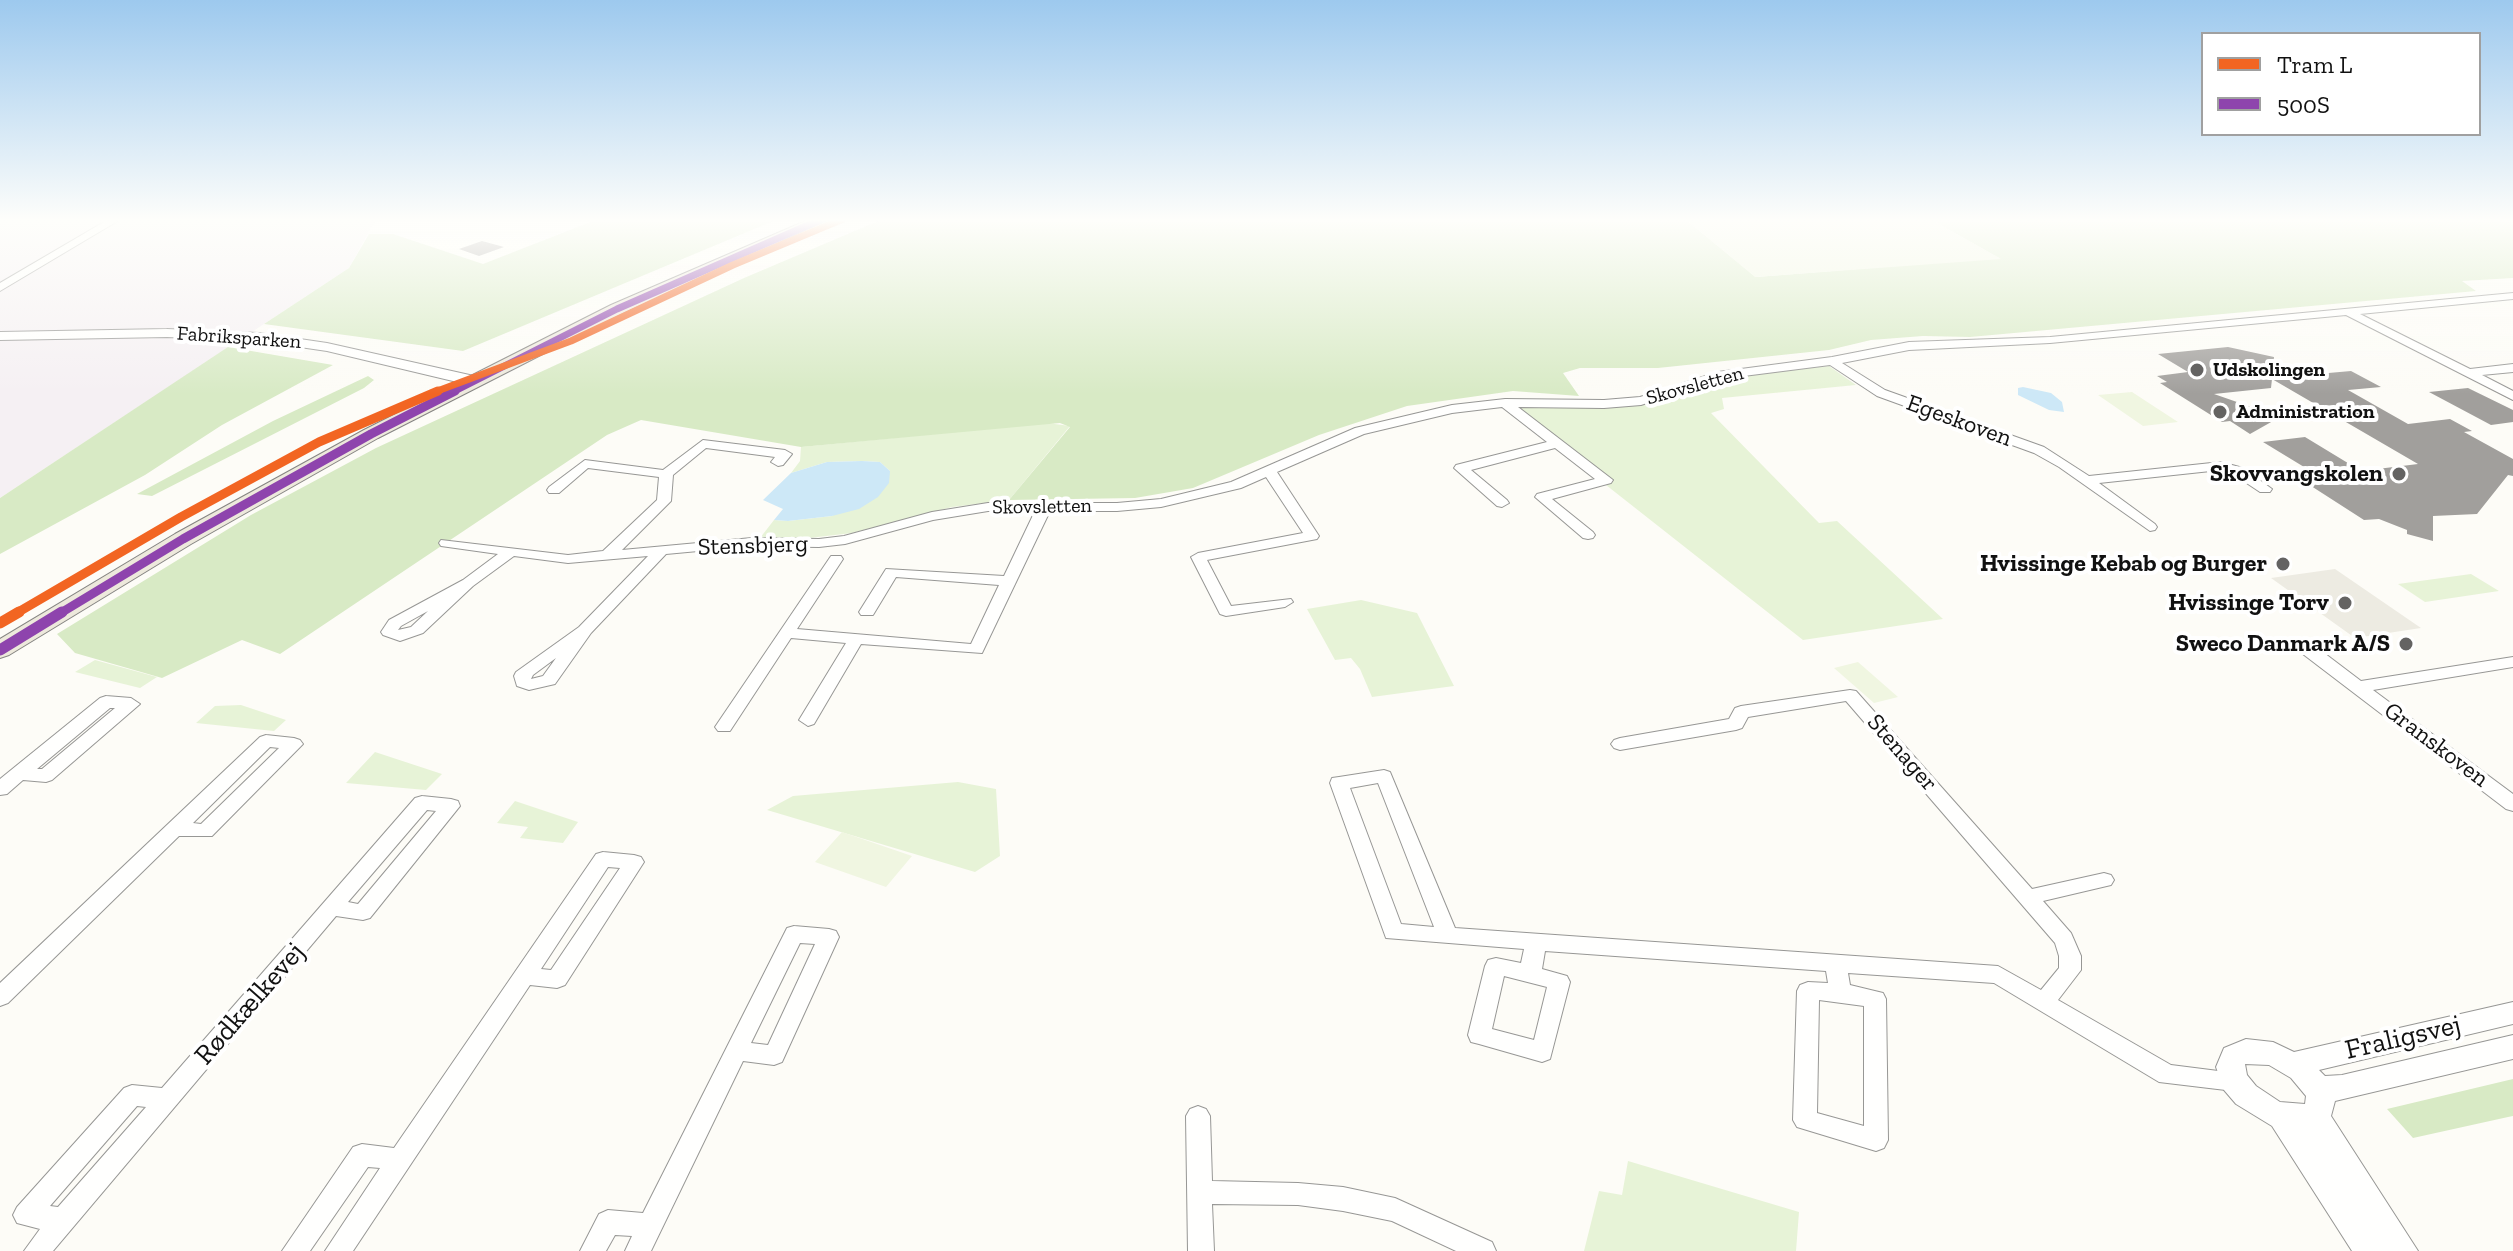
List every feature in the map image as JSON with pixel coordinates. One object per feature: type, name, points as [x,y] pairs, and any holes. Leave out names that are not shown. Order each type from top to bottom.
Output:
[{"type":"main road","points":[[0,634],[134,552],[665,277]]},
{"type":"main road","points":[[0,650],[183,539],[465,379],[684,277]]},
{"type":"street","points":[[0,288],[18,277]]},
{"type":"street","name":"Skovsletten","points":[[845,540],[960,511],[1045,506],[1117,507],[1174,501],[1211,493],[1388,422],[1505,403],[1604,404],[1641,401],[1718,376],[1832,361],[1909,346],[2037,341],[2513,296]]},
{"type":"street","points":[[2347,312],[2513,396]]},
{"type":"street","name":"Fabriksparken","points":[[0,336],[167,333],[259,337],[327,347],[465,379]]},
{"type":"street","name":"Egeskoven","points":[[1832,361],[1881,393],[2039,450],[2150,527]]},
{"type":"street","points":[[2467,373],[2513,368]]},
{"type":"street","points":[[1505,403],[1606,480],[1542,497],[1588,535]]},
{"type":"street","points":[[1502,503],[1461,468],[1558,443]]},
{"type":"street","points":[[554,490],[585,464],[666,474],[703,444],[785,454],[778,462]]},
{"type":"street","points":[[2086,480],[2221,466],[2238,471],[2265,489]]},
{"type":"street","points":[[1269,471],[1312,536],[1198,557],[1226,611],[1285,602]]},
{"type":"street","points":[[607,556],[664,501],[666,474]]},
{"type":"street","points":[[787,633],[976,649],[1045,506]]},
{"type":"street","name":"Stensbjerg","points":[[446,543],[568,559],[752,542],[799,544],[845,540]]},
{"type":"street","points":[[585,630],[661,551]]},
{"type":"street","points":[[468,583],[511,552]]},
{"type":"street","points":[[724,727],[836,559]]},
{"type":"street","points":[[867,612],[891,572],[1008,581]]},
{"type":"street","points":[[808,720],[857,638]]},
{"type":"street","name":"Granskoven","points":[[2301,644],[2513,804]]},
{"type":"street","name":"Granskoven","points":[[2359,687],[2513,662]]},
{"type":"street","name":"Stenager","points":[[1620,744],[1736,724],[1741,712],[1850,695],[2064,939],[2070,956],[2070,970],[2044,1002]]},
{"type":"street","points":[[0,789],[19,773],[106,702],[131,704],[46,776],[19,773]]},
{"type":"street","points":[[0,997],[266,741],[294,744],[205,831],[175,829]]},
{"type":"street","points":[[1448,936],[1384,776],[1339,783],[1393,932],[1536,943],[1998,975],[2167,1075],[2234,1081]]},
{"type":"street","name":"Rødkælkevej","points":[[37,1251],[331,908],[422,803],[451,806],[363,912],[331,908]]},
{"type":"street","points":[[338,1251],[603,859],[634,862],[557,979],[525,976]]},
{"type":"street","points":[[2028,897],[2104,880]]},
{"type":"street","points":[[638,1251],[736,1051],[794,934],[829,937],[774,1055],[736,1051]]},
{"type":"street","points":[[1530,974],[1536,943]]},
{"type":"street","points":[[1836,964],[1840,992]]},
{"type":"street","points":[[1808,991],[1840,992],[1875,999],[1876,1140],[1805,1120],[1808,991]]},
{"type":"street","name":"Fraligsvej","points":[[2293,1064],[2513,1013]]},
{"type":"street","name":"Fraligsvej","points":[[2282,1116],[2300,1118],[2316,1102],[2342,1088],[2513,1047]]},
{"type":"street","points":[[2370,1251],[2282,1116],[2254,1102],[2234,1081],[2230,1067],[2239,1053],[2264,1051],[2293,1064],[2402,1251]]},
{"type":"street","points":[[64,1220],[26,1215],[132,1095],[167,1099]]},
{"type":"street","points":[[1198,1116],[1201,1251]]},
{"type":"street","points":[[295,1251],[362,1155],[400,1160]]},
{"type":"street","points":[[1201,1192],[1343,1199],[1395,1210],[1483,1251]]},
{"type":"street","points":[[593,1251],[608,1222],[650,1226]]},
{"type":"shaded area","points":[[0,277],[335,277],[0,498]]},
{"type":"shaded area","name":"Hvissinge Torv","points":[[2335,569],[2421,628],[2355,638],[2271,578]]},
{"type":"green space","points":[[335,277],[639,277],[463,351],[264,324]]},
{"type":"green space","points":[[2513,277],[2462,281],[2476,291],[1970,337],[1923,336],[1871,340],[1829,350],[1658,368],[1580,368],[1563,373],[1579,396],[1513,391],[1407,406],[1319,435],[1193,488],[1135,498],[1009,500],[1070,427],[1060,423],[801,447],[641,420],[607,435],[280,654],[242,640],[162,678],[75,653],[57,634],[251,515],[376,448],[744,278]]},
{"type":"green space","points":[[228,347],[333,365],[222,425],[145,475],[0,554],[0,498]]},
{"type":"green space","points":[[1829,366],[1856,385],[1722,398],[1724,409],[1711,413],[1819,523],[1837,521],[1943,619],[1803,640],[1606,485],[1613,481],[1517,407],[1618,407],[1660,402],[1733,376]]},
{"type":"green space","points":[[368,376],[374,380],[364,388],[152,496],[137,494],[273,421]]},
{"type":"green space","points":[[2132,392],[2178,422],[2143,426],[2098,395]]},
{"type":"green space","points":[[1047,423],[1070,426],[1009,500],[952,507],[852,533],[792,540],[760,538],[774,520],[832,516],[890,471],[880,462],[862,461],[827,462],[791,473],[800,461],[801,447]]},
{"type":"green space","points":[[2471,574],[2499,591],[2425,602],[2398,584]]},
{"type":"green space","points":[[1361,600],[1417,613],[1454,686],[1372,697],[1360,669],[1351,658],[1335,660],[1307,609]]},
{"type":"green space","points":[[95,660],[157,677],[140,688],[75,672]]},
{"type":"green space","points":[[1858,662],[1898,697],[1874,703],[1834,668]]},
{"type":"green space","points":[[241,705],[286,720],[274,731],[196,723],[215,706]]},
{"type":"green space","points":[[375,752],[442,774],[426,790],[346,783]]},
{"type":"green space","points":[[958,782],[996,789],[1000,856],[975,872],[767,810],[793,796]]},
{"type":"green space","points":[[515,801],[578,822],[563,843],[520,838],[528,827],[497,823]]},
{"type":"green space","points":[[842,832],[912,856],[886,887],[815,862]]},
{"type":"green space","points":[[2513,1079],[2513,1116],[2413,1138],[2387,1109]]},
{"type":"green space","points":[[1628,1161],[1799,1212],[1796,1251],[1584,1251],[1599,1191],[1622,1195]]},
{"type":"water","points":[[2018,388],[2051,393],[2062,402],[2064,412],[2049,410],[2018,395]]},
{"type":"water","points":[[827,462],[880,462],[890,471],[889,483],[878,497],[859,509],[832,516],[774,520],[783,509],[763,500],[791,473]]},
{"type":"building","points":[[2228,347],[2274,357],[2272,378],[2351,371],[2381,387],[2348,390],[2408,424],[2450,419],[2472,431],[2464,432],[2513,459],[2513,476],[2508,475],[2477,514],[2433,516],[2433,541],[2407,534],[2407,530],[2379,519],[2364,520],[2294,475],[2309,470],[2263,442],[2305,437],[2361,471],[2418,464],[2272,379],[2271,388],[2214,394],[2280,417],[2250,434],[2230,421],[2222,422],[2160,383],[2167,382],[2157,376],[2188,372],[2158,354]]},
{"type":"building","points":[[2468,388],[2513,410],[2513,422],[2491,425],[2429,392]]},
{"type":"tram line","name":"L","points":[[0,623],[181,517],[319,442],[431,394],[571,341],[707,277]]},
{"type":"transit line","name":"500S","points":[[0,650],[183,539],[371,434],[617,309],[689,277]]},
{"type":"place","name":"Udskolingen","points":[[2197,370]]},
{"type":"place","name":"Administration","points":[[2220,412]]},
{"type":"place","name":"Skovvangskolen","points":[[2399,474]]},
{"type":"place","name":"Hvissinge Kebab og Burger","points":[[2283,564]]},
{"type":"place","name":"Hvissinge Torv","points":[[2345,603]]},
{"type":"place","name":"Sweco Danmark A/S","points":[[2406,644]]}]
